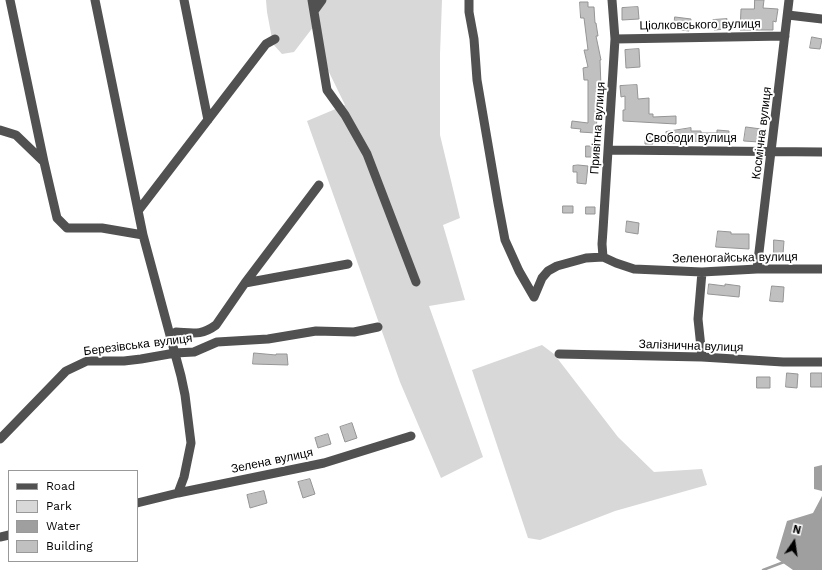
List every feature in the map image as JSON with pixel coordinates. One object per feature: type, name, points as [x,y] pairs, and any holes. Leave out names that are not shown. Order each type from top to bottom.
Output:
[{"type":"street","points":[[10,0],[57,218],[67,228],[102,228],[143,235]]},
{"type":"street","points":[[95,0],[143,235],[185,395],[191,443],[184,477],[178,493]]},
{"type":"street","points":[[184,0],[208,120]]},
{"type":"street","points":[[312,0],[327,90],[345,115],[367,154],[416,282]]},
{"type":"street","points":[[314,11],[322,0]]},
{"type":"street","points":[[469,0],[477,80],[498,203],[505,240],[518,271],[534,297],[542,278],[548,271],[557,266],[586,258],[603,257]]},
{"type":"street","name":"Привітна вулиця","points":[[603,257],[602,237],[615,38],[612,0]]},
{"type":"street","name":"Космічна вулиця","points":[[757,268],[789,0]]},
{"type":"street","points":[[788,15],[822,19]]},
{"type":"street","name":"Ціолковського вулиця","points":[[615,38],[785,36]]},
{"type":"street","points":[[138,211],[266,44],[274,39]]},
{"type":"street","points":[[0,130],[16,135],[44,162]]},
{"type":"street","name":"Свободи вулиця","points":[[608,150],[822,152]]},
{"type":"street","points":[[170,337],[176,332],[200,334],[216,325],[245,283],[319,185]]},
{"type":"street","name":"Зеленогайська вулиця","points":[[603,257],[634,269],[702,272],[757,268],[822,269]]},
{"type":"street","points":[[245,283],[348,264]]},
{"type":"street","points":[[702,272],[698,318],[702,357]]},
{"type":"street","name":"Березівська вулиця","points":[[0,438],[66,371],[87,361],[124,361],[175,353],[194,352],[216,342],[268,339],[316,331],[354,332],[378,327]]},
{"type":"street","name":"Залізнична вулиця","points":[[559,354],[702,357],[784,362],[822,362]]},
{"type":"street","name":"Зелена вулиця","points":[[138,503],[324,462],[411,436]]},
{"type":"green space","points":[[266,0],[442,0],[440,135],[460,218],[443,225],[465,300],[429,306],[483,457],[441,478],[400,382],[307,121],[345,105],[328,70],[317,22],[294,52],[282,54],[273,44]]},
{"type":"green space","points":[[542,345],[554,354],[618,437],[654,472],[702,469],[707,485],[615,511],[540,540],[528,538],[472,370]]},
{"type":"water","points":[[822,465],[822,491],[814,489],[814,467]]},
{"type":"water","points":[[822,496],[822,570],[793,570],[776,558],[787,521],[813,513]]},
{"type":"building","points":[[755,0],[764,0],[763,8],[778,9],[776,22],[773,21],[773,30],[740,30],[741,9],[754,9]]},
{"type":"building","points":[[580,2],[588,2],[588,7],[594,7],[598,36],[596,36],[601,60],[601,87],[599,87],[598,99],[596,99],[596,133],[580,132],[581,129],[571,128],[572,121],[588,123],[588,80],[584,80],[583,68],[588,67],[584,50],[588,50],[584,18],[581,18]]},
{"type":"building","points":[[638,7],[639,19],[622,20],[622,8]]},
{"type":"building","points":[[675,17],[691,19],[689,31],[674,29]]},
{"type":"building","points":[[727,19],[727,29],[714,30],[713,20]]},
{"type":"building","points":[[812,37],[822,39],[820,49],[810,48]]},
{"type":"building","points":[[639,49],[640,67],[626,68],[625,50]]},
{"type":"building","points":[[637,85],[638,99],[649,98],[649,114],[653,114],[653,117],[676,116],[676,124],[623,121],[625,96],[621,97],[620,86]]},
{"type":"building","points":[[746,127],[761,129],[759,142],[744,141]]},
{"type":"building","points":[[691,128],[691,131],[701,131],[701,133],[717,133],[717,130],[729,131],[728,142],[682,141],[682,143],[667,143],[666,132]]},
{"type":"building","points":[[653,134],[653,144],[645,144],[645,135]]},
{"type":"building","points":[[586,146],[595,146],[595,157],[586,157]]},
{"type":"building","points":[[573,166],[588,166],[586,184],[577,183],[577,172],[573,172]]},
{"type":"building","points":[[563,206],[573,206],[573,213],[563,213]]},
{"type":"building","points":[[586,207],[595,207],[595,214],[586,214]]},
{"type":"building","points":[[627,221],[639,223],[638,234],[626,232]]},
{"type":"building","points":[[718,231],[731,232],[731,234],[749,234],[749,249],[716,247]]},
{"type":"building","points":[[774,240],[784,241],[783,254],[774,253]]},
{"type":"building","points":[[709,284],[740,286],[739,297],[708,294]]},
{"type":"building","points":[[772,286],[784,287],[783,302],[770,301]]},
{"type":"building","points":[[254,353],[276,355],[287,354],[288,365],[253,364]]},
{"type":"building","points":[[787,373],[798,374],[797,388],[786,387]]},
{"type":"building","points":[[811,373],[822,373],[822,387],[811,387]]},
{"type":"building","points":[[757,377],[770,377],[770,388],[757,388]]},
{"type":"building","points":[[352,423],[357,438],[345,442],[340,427]]},
{"type":"building","points":[[328,434],[331,444],[318,448],[315,438]]},
{"type":"building","points":[[310,479],[315,494],[303,498],[298,482]]},
{"type":"building","points":[[264,491],[267,503],[250,508],[247,495]]},
{"type":"waterway","points":[[763,570],[784,562]]}]
